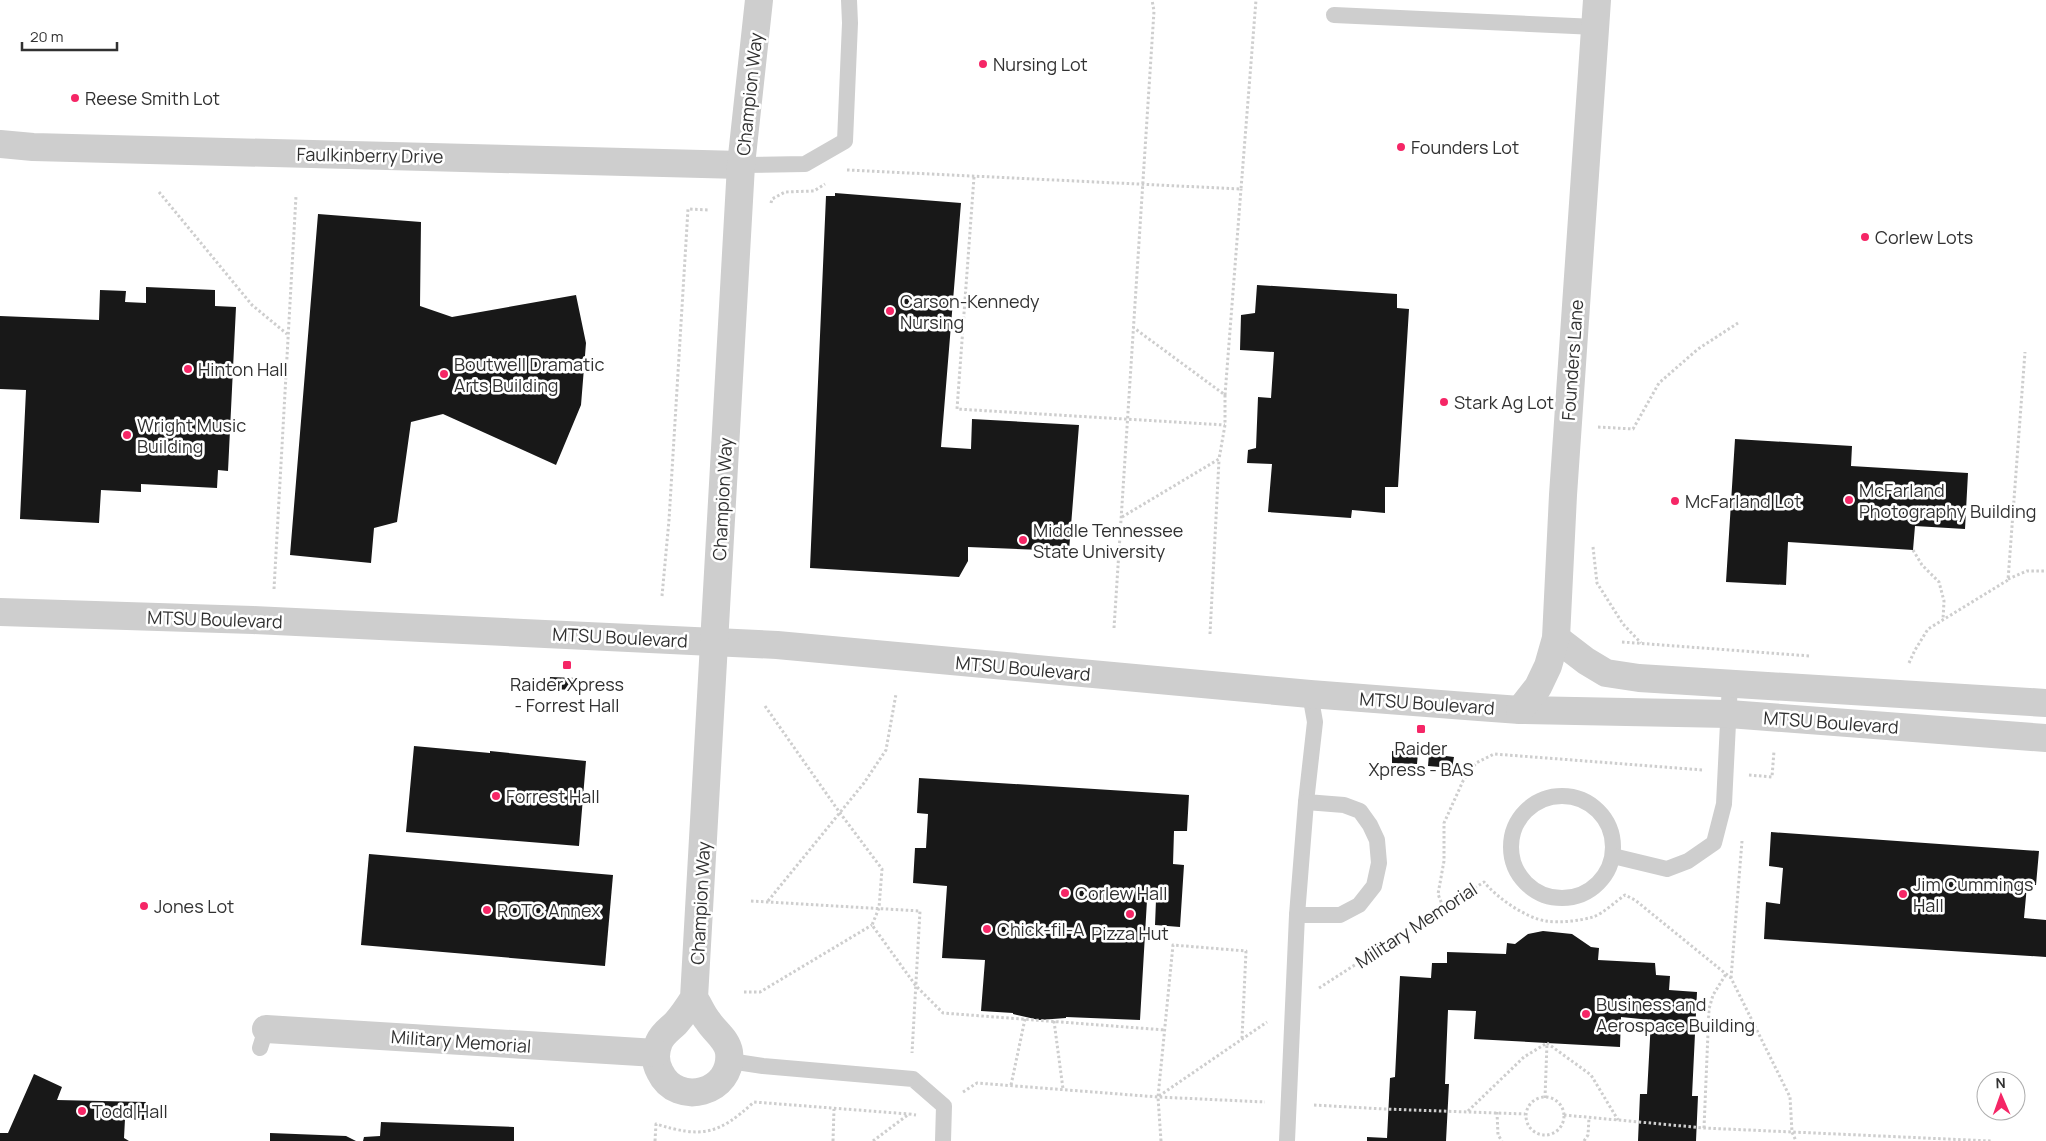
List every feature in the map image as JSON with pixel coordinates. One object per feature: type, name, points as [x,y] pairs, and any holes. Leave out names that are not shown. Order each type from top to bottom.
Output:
[{"type":"street","name":"Champion Way","points":[[694,998],[738,211],[758,0]]},
{"type":"street","name":"Founders Lane","points":[[1520,710],[1538,687],[1548,666],[1556,638],[1564,485],[1597,0]]},
{"type":"street","name":"Faulkinberry Drive","points":[[0,144],[32,147],[741,165]]},
{"type":"street","name":"MTSU Boulevard","points":[[0,612],[262,621],[715,641],[777,645],[1310,694],[1520,710],[1729,714],[2046,738]]},
{"type":"street","name":"MTSU Boulevard","points":[[1556,638],[1586,661],[1606,673],[1639,678],[2046,703]]},
{"type":"street","points":[[694,998],[707,1021],[724,1040],[729,1050],[730,1061],[726,1074],[718,1084],[707,1091],[695,1094],[682,1092],[671,1087],[662,1077],[657,1066],[656,1053],[659,1042],[665,1032],[679,1020],[694,998]]},
{"type":"street","name":"Military Memorial","points":[[263,1039],[656,1053]]},
{"type":"lane","points":[[741,165],[805,164],[845,141],[850,22],[849,0]]},
{"type":"lane","points":[[1334,15],[1596,27]]},
{"type":"lane","points":[[1613,856],[1667,869],[1688,861],[1714,843],[1724,804],[1730,683]]},
{"type":"lane","points":[[1287,1141],[1298,914],[1306,802],[1315,722],[1310,694]]},
{"type":"lane","points":[[1551,796],[1568,796],[1584,800],[1598,810],[1608,824],[1613,840],[1613,856],[1607,872],[1596,886],[1582,894],[1565,898],[1548,896],[1532,889],[1520,877],[1512,862],[1511,845],[1514,828],[1522,814],[1536,803],[1551,796]]},
{"type":"lane","points":[[1298,914],[1340,915],[1359,905],[1374,886],[1380,863],[1377,840],[1370,825],[1360,811],[1344,805],[1306,802]]},
{"type":"lane","points":[[730,1061],[763,1066],[912,1079],[944,1106],[943,1141]]},
{"type":"path","points":[[1114,628],[1154,11],[1152,0]]},
{"type":"path","points":[[1210,634],[1219,459],[1225,425],[1225,395],[1256,0]]},
{"type":"path","points":[[844,170],[1241,189]]},
{"type":"path","points":[[974,177],[956,409],[1225,425]]},
{"type":"path","points":[[662,596],[669,520],[688,209],[769,213],[772,199],[785,192],[814,192],[829,181]]},
{"type":"path","points":[[160,192],[252,305],[287,334]]},
{"type":"path","points":[[274,589],[296,196]]},
{"type":"path","points":[[1592,426],[1633,429],[1659,383],[1698,348],[1738,323]]},
{"type":"path","points":[[1134,327],[1225,395]]},
{"type":"path","points":[[2008,579],[2025,352]]},
{"type":"path","points":[[1122,518],[1219,459]]},
{"type":"path","points":[[1592,541],[1597,583],[1623,624],[1642,644]]},
{"type":"path","points":[[1914,550],[1922,565],[1939,582],[1944,600],[1943,620]]},
{"type":"path","points":[[1909,663],[1928,629],[2008,579],[2027,571],[2046,571]]},
{"type":"path","points":[[1617,642],[1812,656]]},
{"type":"path","points":[[1900,662],[1919,664]]},
{"type":"path","points":[[768,902],[864,783],[886,750],[896,694]]},
{"type":"path","points":[[744,992],[760,992],[872,925],[879,908],[882,869],[765,706]]},
{"type":"path","points":[[1443,907],[1438,894],[1444,861],[1444,823],[1463,781],[1476,763],[1494,754],[1772,777],[1774,751]]},
{"type":"path","points":[[1731,978],[1743,834]]},
{"type":"path","name":"Military Memorial","points":[[1311,993],[1484,882],[1490,889],[1520,911],[1546,921],[1574,920],[1595,916],[1625,895],[1635,900],[1731,978],[1790,1098],[1792,1132]]},
{"type":"path","points":[[751,901],[920,911],[912,1053]]},
{"type":"path","points":[[872,925],[916,986],[943,1013],[1165,1030]]},
{"type":"path","points":[[1161,1141],[1158,1097],[1173,945],[1246,951],[1242,1038]]},
{"type":"path","points":[[1704,1128],[1709,1009],[1712,995],[1726,974]]},
{"type":"path","points":[[1158,1097],[1273,1017]]},
{"type":"path","points":[[1011,1085],[1024,1019]]},
{"type":"path","points":[[1054,1021],[1063,1089]]},
{"type":"path","points":[[1547,1043],[1591,1075],[1618,1120]]},
{"type":"path","points":[[1544,1098],[1547,1043]]},
{"type":"path","points":[[1467,1111],[1524,1057],[1547,1043]]},
{"type":"path","points":[[960,1094],[977,1083],[1158,1097],[1272,1103]]},
{"type":"path","points":[[1549,1097],[1560,1104],[1564,1115],[1560,1128],[1550,1135],[1543,1136],[1532,1131],[1525,1114],[1531,1103],[1536,1099],[1549,1097]]},
{"type":"path","points":[[655,1141],[656,1124],[684,1132],[712,1130],[735,1119],[754,1102],[923,1115]]},
{"type":"path","points":[[1306,1105],[1384,1110],[1525,1114]]},
{"type":"path","points":[[833,1141],[834,1108]]},
{"type":"path","points":[[1497,1112],[1498,1135],[1502,1141]]},
{"type":"path","points":[[873,1141],[909,1114]]},
{"type":"path","points":[[1564,1115],[1704,1128],[1991,1141]]},
{"type":"path","points":[[1584,1141],[1588,1135],[1589,1118]]},
{"type":"path","points":[[1792,1132],[1796,1141]]},
{"type":"building","name":"Carson-Kennedy Nursing","points":[[835,193],[961,203],[941,447],[971,449],[972,419],[1079,425],[1069,551],[968,547],[968,561],[959,577],[810,568],[826,196],[835,196]]},
{"type":"building","name":"Boutwell Dramatic Arts Building","points":[[318,214],[421,222],[420,306],[452,317],[576,295],[586,343],[581,405],[556,465],[443,414],[411,422],[397,522],[374,528],[371,563],[290,555]]},
{"type":"building","points":[[1257,285],[1397,294],[1397,308],[1409,309],[1398,487],[1385,487],[1385,513],[1352,510],[1351,518],[1268,512],[1272,464],[1247,463],[1248,450],[1256,448],[1258,397],[1271,398],[1274,352],[1240,350],[1241,315],[1255,313]]},
{"type":"building","name":"Wright Music Building","points":[[146,287],[215,290],[215,306],[236,307],[228,471],[218,470],[217,488],[141,484],[141,492],[101,490],[99,523],[20,519],[26,390],[0,389],[0,316],[99,320],[100,290],[126,291],[125,302],[146,303]]},
{"type":"building","name":"McFarland Photography Building","points":[[1735,439],[1852,446],[1851,466],[1968,473],[1965,529],[1915,526],[1913,550],[1788,542],[1786,585],[1726,582]]},
{"type":"building","points":[[550,677],[576,678],[575,690],[549,689]]},
{"type":"building","name":"Forrest Hall","points":[[414,746],[490,753],[490,751],[586,761],[579,846],[406,832]]},
{"type":"building","points":[[1392,751],[1418,753],[1417,764],[1392,763]]},
{"type":"building","points":[[1429,754],[1454,757],[1452,768],[1428,766]]},
{"type":"building","name":"Corlew Hall","points":[[919,778],[1189,795],[1187,831],[1174,831],[1173,864],[1184,865],[1180,927],[1155,925],[1156,900],[1147,900],[1140,1020],[1066,1017],[1039,1020],[1013,1013],[981,1011],[985,960],[942,958],[947,886],[913,883],[915,848],[926,848],[928,814],[917,813]]},
{"type":"building","name":"Jim Cummings Hall","points":[[1771,832],[2039,851],[2036,885],[2027,885],[2024,918],[2046,920],[2046,957],[1764,939],[1766,902],[1780,904],[1783,868],[1769,866]]},
{"type":"building","name":"ROTC Annex","points":[[369,854],[613,875],[605,966],[361,945]]},
{"type":"building","name":"Business and Aerospace Building","points":[[1543,931],[1572,934],[1591,947],[1599,948],[1598,960],[1655,963],[1656,975],[1670,976],[1669,990],[1697,992],[1692,1096],[1698,1096],[1696,1141],[1638,1141],[1640,1094],[1647,1094],[1651,1020],[1621,1017],[1620,1047],[1474,1039],[1476,1011],[1448,1010],[1445,1084],[1449,1084],[1446,1141],[1367,1141],[1367,1137],[1387,1138],[1390,1078],[1395,1077],[1400,976],[1431,978],[1432,963],[1447,963],[1447,952],[1506,954],[1507,943],[1515,944],[1528,934]]},
{"type":"building","name":"Todd Hall","points":[[34,1074],[62,1087],[57,1100],[146,1102],[145,1120],[125,1119],[124,1138],[129,1141],[0,1141],[0,1133],[8,1133]]},
{"type":"building","points":[[381,1122],[514,1127],[514,1141],[363,1141],[364,1137],[380,1136]]},
{"type":"building","points":[[270,1133],[346,1136],[356,1141],[270,1141]]},
{"type":"place","name":"Nursing Lot","points":[[983,64]]},
{"type":"place","name":"Reese Smith Lot","points":[[75,98]]},
{"type":"place","name":"Founders Lot","points":[[1401,147]]},
{"type":"place","name":"Corlew Lots","points":[[1865,237]]},
{"type":"place","name":"Carson-Kennedy Nursing","points":[[890,311]]},
{"type":"place","name":"Hinton Hall","points":[[188,369]]},
{"type":"place","name":"Boutwell Dramatic Arts Building","points":[[444,374]]},
{"type":"place","name":"Stark Ag Lot","points":[[1444,402]]},
{"type":"place","name":"Wright Music Building","points":[[127,435]]},
{"type":"place","name":"McFarland Photography Building","points":[[1849,500]]},
{"type":"place","name":"McFarland Lot","points":[[1675,501]]},
{"type":"place","name":"Middle Tennessee State University","points":[[1023,540]]},
{"type":"place","name":"Raider Xpress - Forrest Hall","points":[[567,665]]},
{"type":"place","name":"Raider Xpress - BAS","points":[[1421,729]]},
{"type":"place","name":"Forrest Hall","points":[[496,796]]},
{"type":"place","name":"Corlew Hall","points":[[1065,893]]},
{"type":"place","name":"Jim Cummings Hall","points":[[1903,894]]},
{"type":"place","name":"Jones Lot","points":[[144,906]]},
{"type":"place","name":"ROTC Annex","points":[[487,910]]},
{"type":"place","name":"Pizza Hut","points":[[1130,914]]},
{"type":"place","name":"Chick-fil-A","points":[[987,929]]},
{"type":"place","name":"Business and Aerospace Building","points":[[1586,1014]]},
{"type":"place","name":"Todd Hall","points":[[82,1111]]}]
